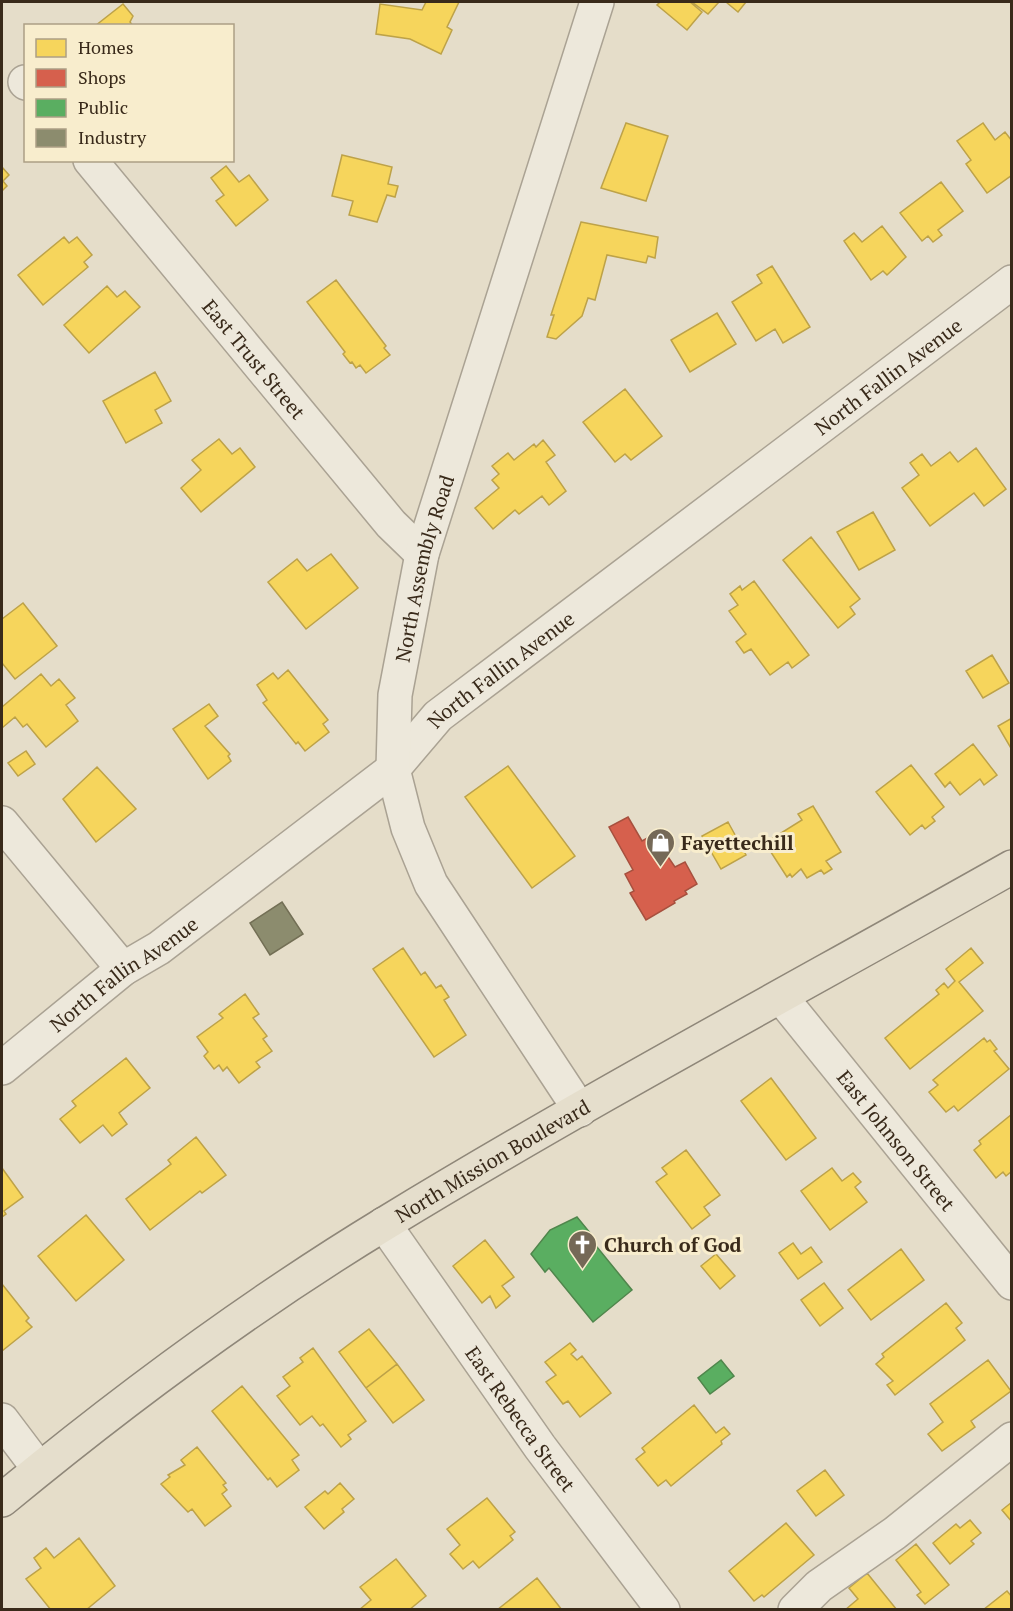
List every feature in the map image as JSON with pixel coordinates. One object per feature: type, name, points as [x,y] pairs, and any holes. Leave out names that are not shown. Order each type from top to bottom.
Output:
[{"type":"main road","name":"North Mission Boulevard","points":[[2,1500],[199,1347],[384,1224],[580,1110],[1011,867]]},
{"type":"street","name":"North Assembly Road","points":[[580,1110],[431,884],[408,828],[393,769],[395,695],[422,554],[597,2]]},
{"type":"street","name":"East Trust Street","points":[[92,162],[391,524],[422,554]]},
{"type":"street","name":"North Fallin Avenue","points":[[2,1068],[123,969],[159,948],[393,769],[438,716],[1011,282]]},
{"type":"street","points":[[2,823],[123,969]]},
{"type":"street","name":"East Johnson Street","points":[[782,998],[1011,1283]]},
{"type":"street","name":"East Rebecca Street","points":[[384,1224],[540,1447],[663,1610]]},
{"type":"street","points":[[2,1420],[39,1469]]},
{"type":"street","points":[[795,1610],[819,1587],[895,1533],[1011,1439]]},
{"type":"building: Homes","points":[[426,2],[459,2],[447,27],[452,30],[441,54],[410,39],[376,34],[380,4],[422,10]]},
{"type":"building: Homes","points":[[660,2],[690,2],[702,12],[687,30],[657,5]]},
{"type":"building: Homes","points":[[692,2],[719,2],[708,14]]},
{"type":"building: Homes","points":[[726,2],[746,2],[738,12]]},
{"type":"building: Homes","points":[[123,4],[133,16],[130,22],[132,24],[98,24]]},
{"type":"building: Homes","points":[[626,123],[668,136],[646,201],[601,188]]},
{"type":"building: Homes","points":[[983,123],[995,140],[1005,132],[1012,141],[1012,175],[987,193],[966,164],[971,160],[957,141]]},
{"type":"building: Homes","points":[[342,155],[392,167],[388,184],[398,186],[395,197],[387,195],[377,222],[349,215],[353,201],[332,196]]},
{"type":"building: Homes","points":[[226,166],[239,182],[249,175],[268,200],[236,226],[216,201],[224,195],[211,178]]},
{"type":"building: Homes","points":[[2,167],[9,175],[3,181],[7,186],[2,191]]},
{"type":"building: Homes","points":[[941,182],[963,211],[938,230],[942,235],[933,242],[928,236],[922,241],[900,213]]},
{"type":"building: Homes","points":[[581,222],[658,237],[655,258],[648,256],[646,263],[607,255],[595,300],[588,298],[582,316],[556,339],[547,337],[554,315],[551,315]]},
{"type":"building: Homes","points":[[882,226],[906,257],[887,275],[883,271],[871,280],[844,241],[854,233],[862,242]]},
{"type":"building: Homes","points":[[64,237],[69,243],[77,237],[92,255],[84,262],[88,267],[43,305],[18,275]]},
{"type":"building: Homes","points":[[772,266],[810,327],[783,343],[775,329],[756,341],[732,302],[762,283],[757,275]]},
{"type":"building: Homes","points":[[336,280],[386,346],[384,348],[390,355],[366,373],[360,365],[356,368],[352,362],[350,363],[343,354],[345,352],[307,302]]},
{"type":"building: Homes","points":[[107,286],[117,297],[125,291],[140,307],[89,353],[64,325]]},
{"type":"building: Homes","points":[[717,313],[736,344],[690,372],[671,340]]},
{"type":"building: Homes","points":[[155,372],[171,401],[155,410],[162,423],[126,443],[103,401]]},
{"type":"building: Homes","points":[[625,389],[662,436],[631,460],[625,454],[615,462],[583,422]]},
{"type":"building: Homes","points":[[219,439],[232,454],[240,448],[255,467],[201,512],[181,488],[201,470],[192,460]]},
{"type":"building: Homes","points":[[543,440],[555,455],[546,462],[566,491],[549,505],[542,496],[519,514],[515,510],[493,529],[475,508],[499,488],[492,480],[499,474],[492,466],[508,453],[514,460],[534,444],[536,447]]},
{"type":"building: Homes","points":[[976,448],[1006,489],[984,506],[974,493],[930,526],[902,488],[919,475],[910,463],[922,454],[931,466],[950,452],[958,462]]},
{"type":"building: Homes","points":[[873,512],[895,550],[859,570],[837,532]]},
{"type":"building: Homes","points":[[811,537],[860,599],[850,607],[855,614],[838,628],[783,560]]},
{"type":"building: Homes","points":[[331,554],[358,588],[306,629],[268,582],[297,559],[307,571]]},
{"type":"building: Homes","points":[[754,581],[809,655],[792,668],[788,662],[770,675],[751,649],[744,653],[736,642],[746,634],[729,611],[738,605],[730,594],[740,586],[742,590]]},
{"type":"building: Homes","points":[[23,603],[57,646],[15,679],[2,663],[2,619]]},
{"type":"building: Homes","points":[[992,655],[1009,683],[983,698],[966,671]]},
{"type":"building: Homes","points":[[288,670],[328,720],[323,724],[329,732],[305,751],[298,742],[296,744],[263,703],[267,700],[257,685],[273,673],[278,679]]},
{"type":"building: Homes","points":[[41,674],[51,686],[59,679],[75,698],[66,705],[78,721],[46,747],[27,724],[23,727],[15,717],[2,728],[2,707]]},
{"type":"building: Homes","points":[[209,704],[218,716],[205,726],[230,754],[228,756],[231,761],[208,779],[173,729]]},
{"type":"building: Homes","points":[[1012,718],[1012,750],[998,726]]},
{"type":"building: Homes","points":[[973,744],[997,775],[984,785],[980,779],[960,795],[950,782],[945,787],[935,774]]},
{"type":"building: Homes","points":[[26,751],[35,764],[18,776],[8,763]]},
{"type":"building: Homes","points":[[911,765],[944,807],[932,817],[935,821],[925,829],[922,825],[910,835],[876,792]]},
{"type":"building: Homes","points":[[508,766],[575,856],[532,888],[465,797]]},
{"type":"building: Homes","points":[[97,767],[136,809],[96,842],[63,799]]},
{"type":"building: Homes","points":[[813,806],[841,852],[826,861],[832,869],[824,874],[821,870],[807,878],[801,869],[792,877],[790,874],[787,877],[765,843],[802,820],[798,814]]},
{"type":"building: Homes","points":[[728,822],[746,855],[721,869],[702,836]]},
{"type":"building: Homes","points":[[403,948],[421,975],[425,972],[436,988],[441,985],[449,997],[444,1000],[466,1035],[434,1057],[373,969]]},
{"type":"building: Homes","points":[[971,948],[983,963],[959,982],[983,1011],[910,1069],[885,1038],[939,994],[936,990],[944,983],[948,988],[955,981],[946,969]]},
{"type":"building: Homes","points":[[245,994],[259,1014],[253,1018],[267,1036],[263,1039],[272,1051],[256,1062],[260,1067],[239,1083],[227,1067],[223,1071],[219,1065],[214,1069],[204,1056],[208,1052],[197,1037],[223,1018],[219,1014]]},
{"type":"building: Homes","points":[[984,1038],[987,1042],[990,1040],[997,1049],[994,1051],[1009,1069],[958,1111],[954,1106],[946,1112],[929,1092],[938,1085],[933,1080]]},
{"type":"building: Homes","points":[[126,1058],[150,1088],[119,1113],[127,1124],[112,1136],[103,1125],[80,1143],[60,1119],[76,1106],[72,1101]]},
{"type":"building: Homes","points":[[771,1078],[816,1138],[786,1160],[741,1101]]},
{"type":"building: Homes","points":[[1012,1114],[1012,1171],[1006,1176],[1003,1172],[996,1178],[974,1150],[981,1144],[979,1141]]},
{"type":"building: Homes","points":[[196,1137],[226,1175],[202,1193],[200,1191],[150,1230],[126,1199],[171,1164],[168,1160]]},
{"type":"building: Homes","points":[[686,1150],[720,1195],[704,1207],[710,1215],[692,1229],[656,1182],[667,1174],[662,1168]]},
{"type":"building: Homes","points":[[2,1168],[23,1197],[4,1211],[6,1214],[2,1217]]},
{"type":"building: Homes","points":[[832,1168],[842,1181],[853,1173],[861,1182],[855,1187],[867,1202],[830,1230],[801,1191]]},
{"type":"building: Homes","points":[[86,1215],[124,1260],[76,1301],[38,1256]]},
{"type":"building: Homes","points":[[485,1240],[514,1277],[502,1286],[510,1296],[496,1308],[490,1296],[482,1303],[453,1266]]},
{"type":"building: Homes","points":[[793,1243],[801,1254],[811,1247],[822,1262],[798,1279],[779,1253]]},
{"type":"building: Homes","points":[[901,1249],[924,1280],[871,1320],[848,1290]]},
{"type":"building: Homes","points":[[716,1254],[735,1276],[720,1289],[701,1266]]},
{"type":"building: Homes","points":[[824,1283],[843,1308],[820,1326],[801,1300]]},
{"type":"building: Homes","points":[[2,1284],[29,1318],[26,1321],[32,1327],[2,1351]]},
{"type":"building: Homes","points":[[946,1303],[962,1323],[956,1328],[965,1340],[895,1395],[887,1385],[893,1381],[876,1364],[884,1357],[882,1354]]},
{"type":"building: Homes","points":[[369,1329],[397,1364],[366,1388],[339,1352]]},
{"type":"building: Homes","points":[[570,1343],[576,1350],[571,1354],[577,1360],[582,1356],[611,1393],[580,1417],[568,1401],[563,1404],[546,1382],[556,1375],[545,1362]]},
{"type":"building: Homes","points":[[313,1348],[366,1421],[348,1435],[351,1439],[341,1447],[323,1424],[320,1426],[312,1416],[300,1425],[277,1396],[290,1386],[283,1377],[303,1362],[300,1358]]},
{"type":"building: Homes","points":[[988,1360],[1011,1391],[971,1421],[975,1427],[942,1451],[928,1434],[943,1422],[930,1404]]},
{"type":"building: Homes","points":[[397,1364],[424,1400],[393,1423],[366,1388]]},
{"type":"building: Homes","points":[[242,1386],[299,1455],[292,1460],[299,1470],[277,1487],[270,1478],[268,1480],[212,1411]]},
{"type":"building: Homes","points":[[694,1405],[716,1433],[724,1427],[730,1434],[721,1441],[722,1444],[671,1486],[666,1480],[658,1486],[636,1459],[645,1452],[642,1448]]},
{"type":"building: Homes","points":[[197,1447],[226,1483],[223,1485],[227,1490],[222,1494],[231,1506],[205,1526],[192,1509],[188,1512],[161,1484],[170,1477],[168,1475],[185,1465],[181,1460]]},
{"type":"building: Homes","points":[[825,1470],[844,1495],[816,1516],[797,1491]]},
{"type":"building: Homes","points":[[340,1483],[354,1499],[342,1509],[344,1512],[324,1529],[305,1507],[325,1491],[328,1494]]},
{"type":"building: Homes","points":[[487,1498],[515,1532],[510,1536],[513,1540],[479,1568],[473,1561],[463,1569],[450,1554],[460,1545],[447,1529]]},
{"type":"building: Homes","points":[[1012,1502],[1012,1522],[1002,1510]]},
{"type":"building: Homes","points":[[970,1520],[981,1533],[971,1541],[974,1544],[950,1564],[933,1543],[956,1524],[960,1528]]},
{"type":"building: Homes","points":[[786,1523],[814,1555],[764,1597],[762,1595],[754,1601],[729,1571]]},
{"type":"building: Homes","points":[[79,1538],[115,1586],[86,1610],[51,1610],[26,1579],[41,1568],[34,1558],[46,1548],[54,1558]]},
{"type":"building: Homes","points":[[916,1544],[949,1585],[925,1604],[917,1595],[921,1592],[896,1560]]},
{"type":"building: Homes","points":[[396,1559],[426,1596],[409,1610],[359,1610],[371,1600],[360,1587]]},
{"type":"building: Homes","points":[[867,1573],[897,1610],[845,1610],[858,1599],[849,1588]]},
{"type":"building: Homes","points":[[537,1578],[562,1610],[497,1610]]},
{"type":"building: Homes","points":[[1007,1591],[1012,1597],[1012,1610],[983,1610]]},
{"type":"building: Shops","name":"Fayettechill","points":[[628,817],[642,841],[653,835],[675,867],[685,862],[697,884],[685,891],[687,894],[674,901],[675,903],[646,920],[630,893],[634,891],[625,874],[633,870],[609,827]]},
{"type":"building: Public","name":"Church of God","points":[[577,1217],[591,1234],[588,1236],[632,1290],[593,1322],[549,1268],[545,1272],[531,1254],[550,1230]]},
{"type":"building: Public","points":[[721,1360],[734,1376],[710,1394],[698,1378]]},
{"type":"building: Industry","points":[[282,902],[303,934],[270,955],[250,923]]},
{"type":"place","name":"Fayettechill","points":[[660,868]]},
{"type":"place","name":"Church of God","points":[[583,1270]]}]
